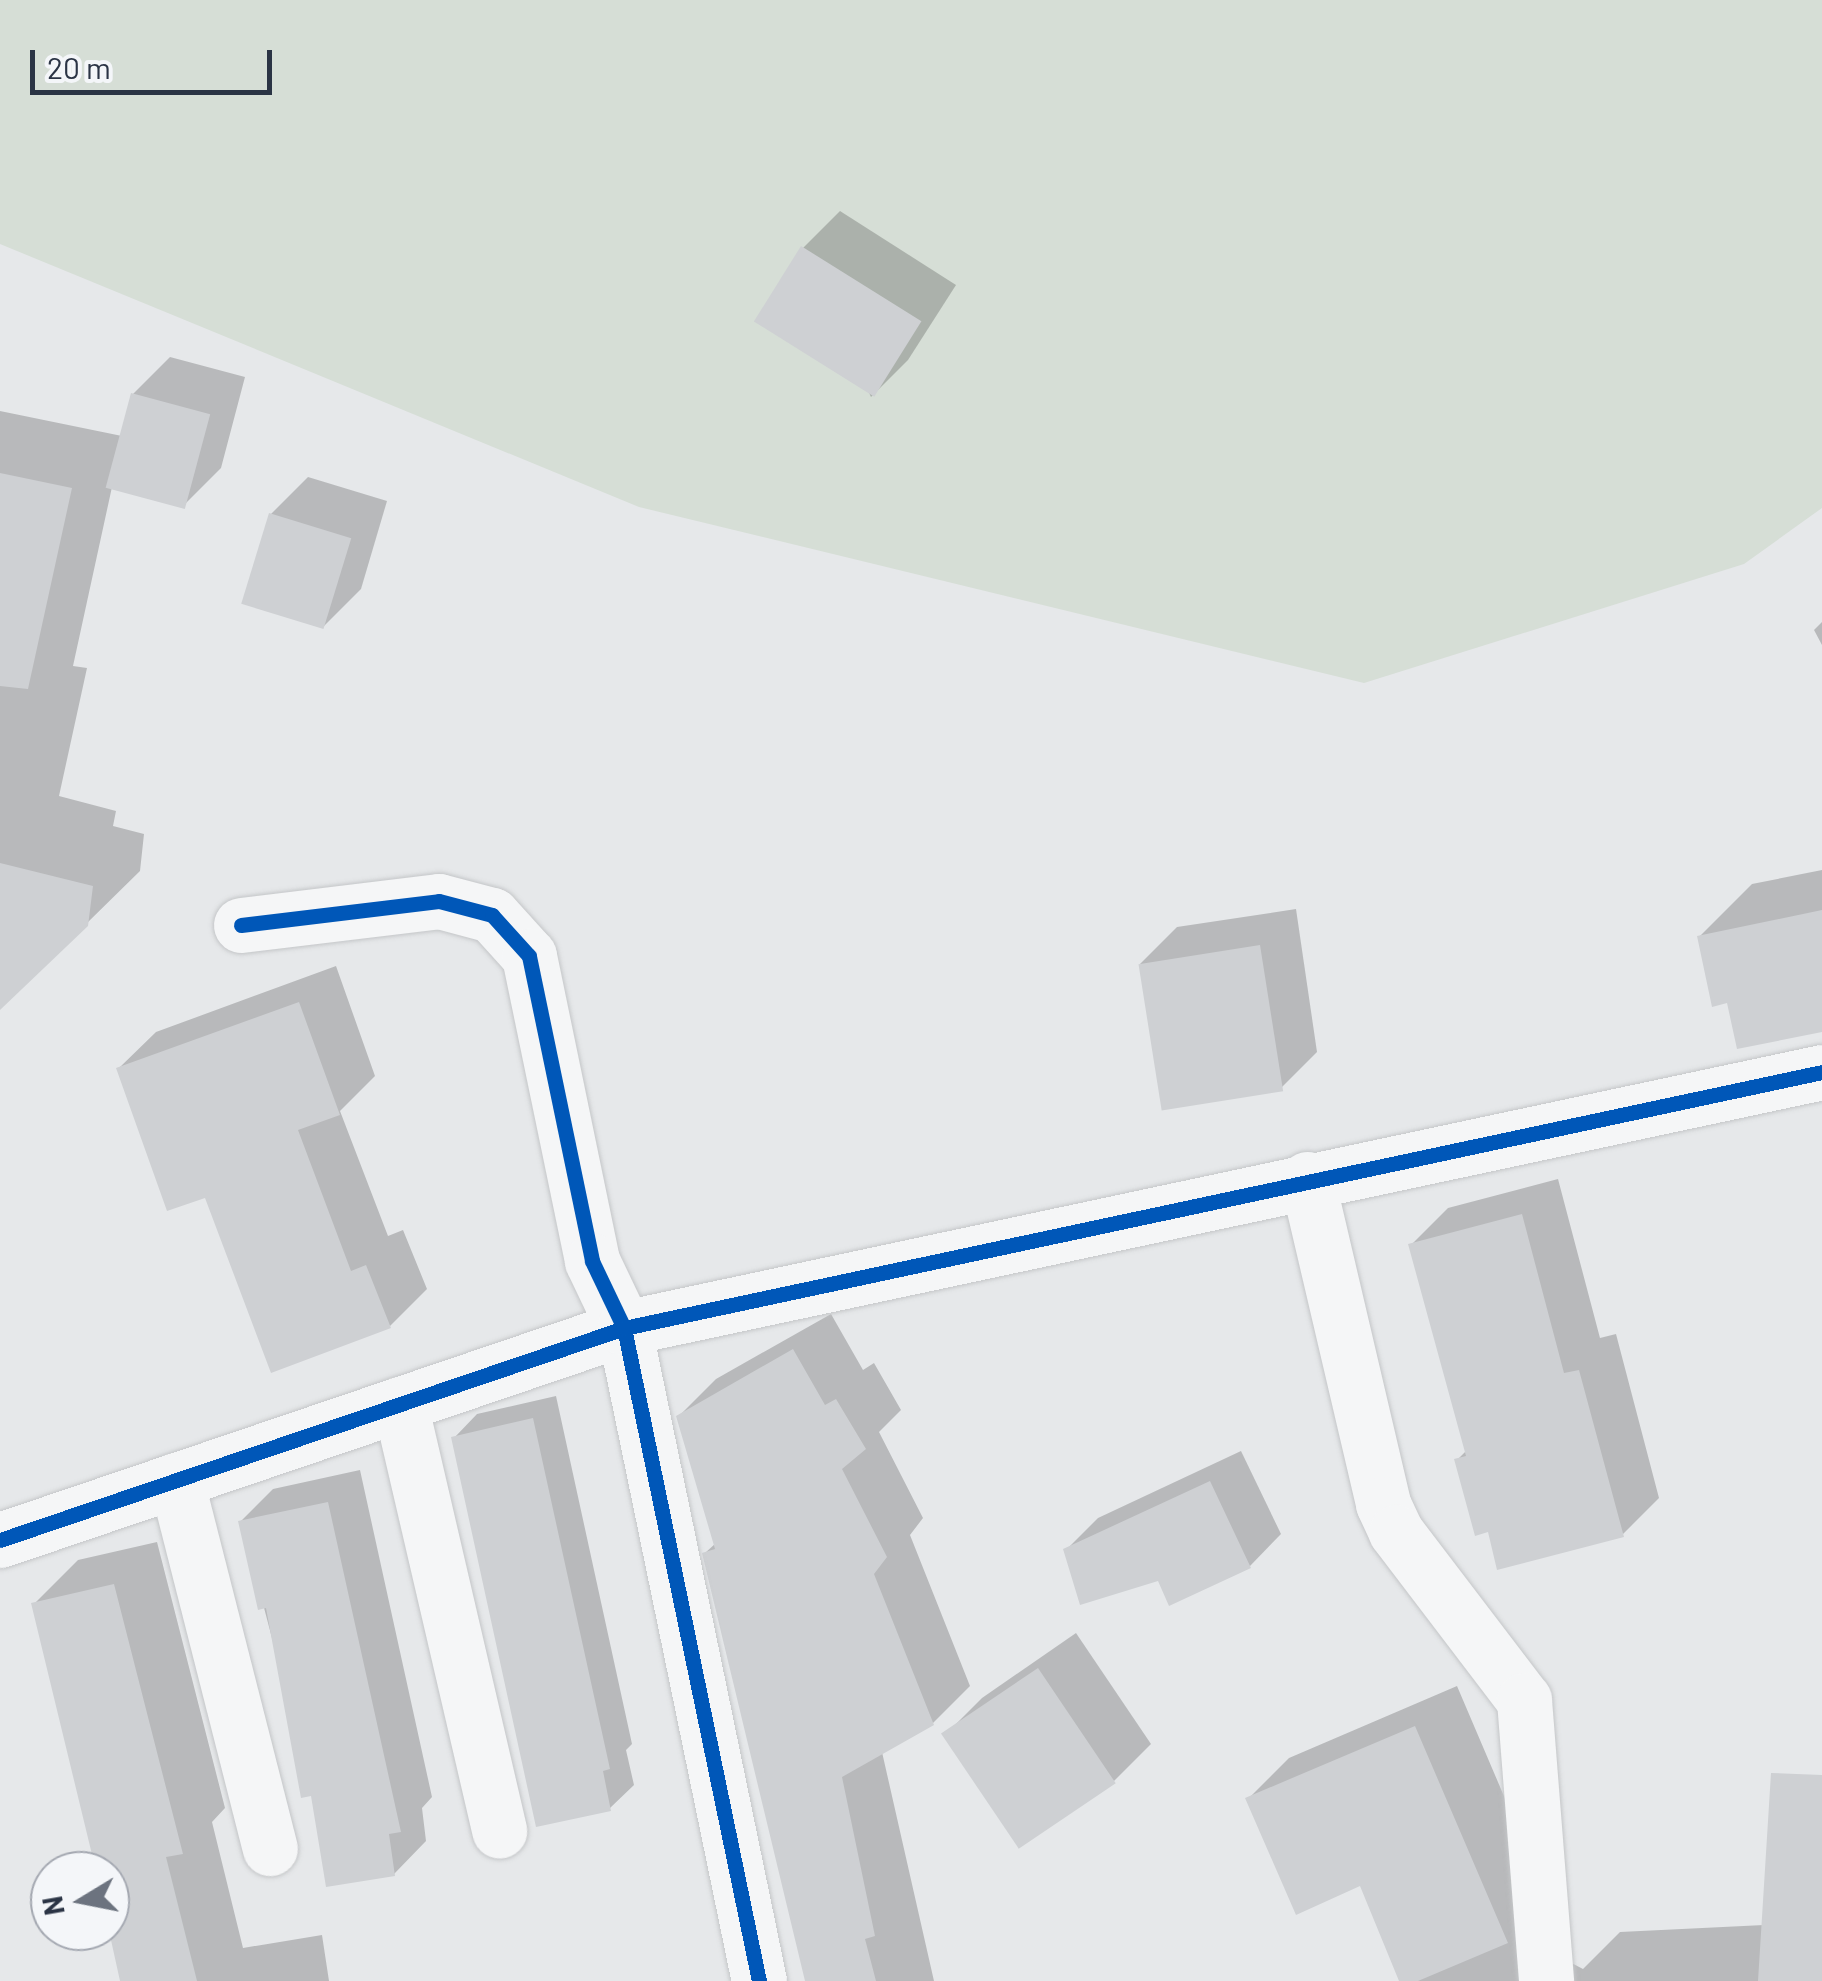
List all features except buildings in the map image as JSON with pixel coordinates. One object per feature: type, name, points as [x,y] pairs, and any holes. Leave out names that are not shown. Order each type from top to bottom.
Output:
[{"type":"street","points":[[241,925],[439,901],[492,915],[529,956],[592,1261],[624,1328],[759,1981]]},
{"type":"street","points":[[0,1540],[624,1328],[1822,1072]]},
{"type":"street","points":[[1307,1179],[1383,1504],[1396,1532],[1524,1700],[1546,1981]]},
{"type":"street","points":[[400,1404],[499,1830]]},
{"type":"street","points":[[176,1480],[270,1848]]},
{"type":"shaded area","points":[[0,0],[1822,0],[1822,508],[1744,564],[1364,683],[639,507],[0,244]]},
{"type":"cycle path","points":[[241,925],[439,901],[492,915],[529,956],[592,1261],[624,1328],[759,1981]]},
{"type":"cycle path","points":[[0,1540],[624,1328],[1822,1072]]}]
